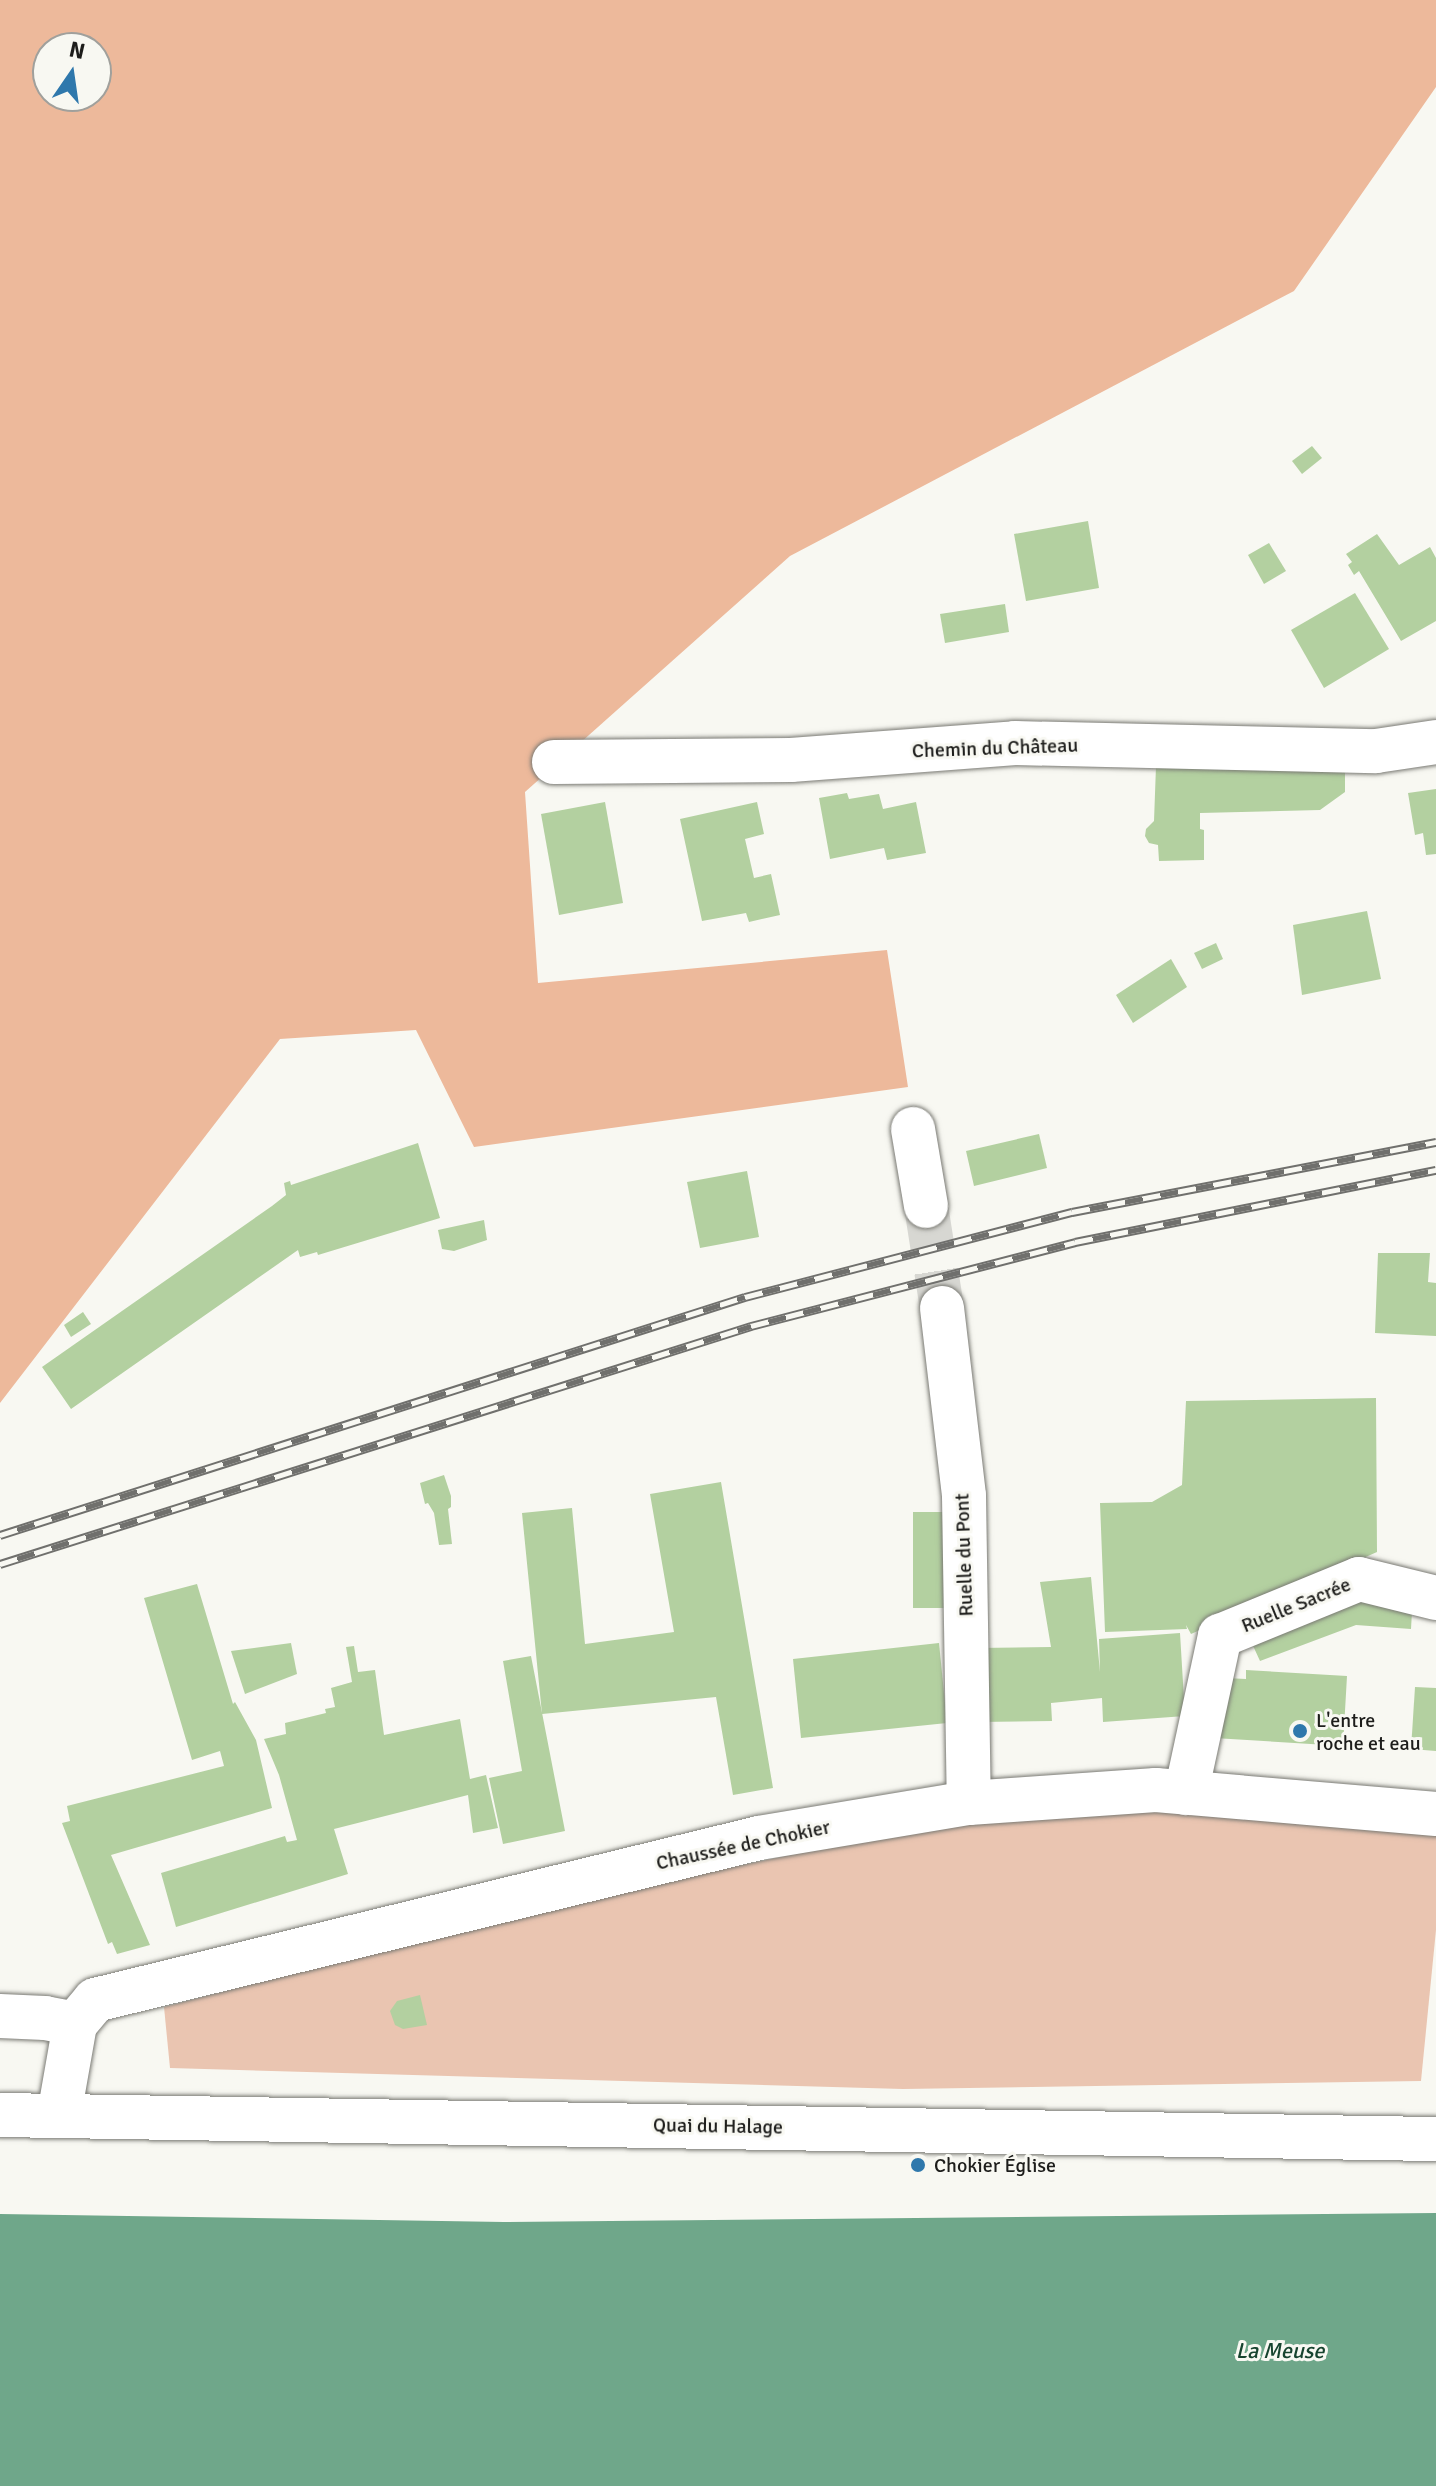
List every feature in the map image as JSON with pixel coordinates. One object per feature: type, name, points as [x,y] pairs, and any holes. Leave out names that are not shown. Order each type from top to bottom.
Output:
[{"type":"street","name":"Chemin du Château","points":[[554,762],[791,760],[1015,743],[1376,751],[1436,742]]},
{"type":"street","points":[[913,1129],[926,1206]]},
{"type":"street","name":"Ruelle du Pont","points":[[942,1308],[964,1496],[969,1803]]},
{"type":"street","name":"Ruelle Sacrée","points":[[1186,1793],[1220,1636],[1359,1579],[1436,1598]]},
{"type":"street","name":"Chaussée de Chokier","points":[[75,2024],[95,2000],[759,1838],[969,1803],[1156,1790],[1436,1814]]},
{"type":"street","points":[[0,2016],[45,2018],[75,2024],[59,2115]]},
{"type":"street","name":"Quai du Halage","points":[[0,2115],[1436,2139]]},
{"type":"shaded area","points":[[0,0],[1436,0],[1436,87],[1294,291],[790,556],[525,792],[538,983],[887,950],[908,1087],[474,1147],[416,1030],[280,1039],[0,1403]]},
{"type":"shaded area","points":[[1075,1799],[1436,1819],[1436,1930],[1421,2081],[903,2089],[170,2068],[164,2007],[565,1903],[964,1818]]},
{"type":"water","name":"La Meuse","points":[[1436,2213],[1436,2486],[0,2486],[0,2214],[504,2222]]},
{"type":"building","points":[[1312,446],[1322,458],[1302,474],[1292,461]]},
{"type":"building","points":[[1088,521],[1099,588],[1026,601],[1014,534]]},
{"type":"building","points":[[1377,534],[1399,565],[1430,547],[1436,558],[1436,621],[1401,641],[1359,571],[1354,575],[1348,565],[1352,562],[1346,554]]},
{"type":"building","points":[[1269,543],[1286,571],[1264,584],[1248,555]]},
{"type":"building","points":[[1355,593],[1389,649],[1324,688],[1291,630]]},
{"type":"building","points":[[1005,604],[1009,632],[945,643],[940,614]]},
{"type":"building","points":[[1156,766],[1345,767],[1345,792],[1320,810],[1200,813],[1200,829],[1204,830],[1204,860],[1159,861],[1158,845],[1149,843],[1145,836],[1146,829],[1154,821]]},
{"type":"building","points":[[1436,789],[1436,854],[1426,855],[1423,833],[1415,835],[1408,793]]},
{"type":"building","points":[[847,793],[849,799],[879,794],[883,809],[916,802],[926,853],[887,860],[884,848],[830,859],[819,798]]},
{"type":"building","points":[[605,802],[623,903],[559,915],[541,814]]},
{"type":"building","points":[[757,802],[764,834],[745,839],[754,878],[771,874],[780,915],[749,922],[746,913],[702,921],[680,819]]},
{"type":"building","points":[[1367,911],[1381,979],[1302,995],[1293,925]]},
{"type":"building","points":[[1216,943],[1223,959],[1202,969],[1194,953]]},
{"type":"building","points":[[1171,959],[1187,987],[1133,1023],[1116,995]]},
{"type":"building","points":[[1039,1134],[1047,1168],[974,1186],[966,1151]]},
{"type":"building","points":[[418,1143],[440,1218],[318,1255],[317,1252],[300,1257],[298,1250],[71,1409],[42,1367],[272,1206],[286,1195],[284,1183],[290,1181],[291,1185]]},
{"type":"building","points":[[747,1171],[759,1237],[700,1248],[687,1182]]},
{"type":"building","points":[[484,1220],[487,1240],[454,1251],[442,1249],[438,1230]]},
{"type":"building","points":[[1378,1253],[1430,1253],[1428,1282],[1436,1283],[1436,1336],[1375,1333]]},
{"type":"building","points":[[83,1312],[91,1324],[71,1337],[64,1325]]},
{"type":"building","points":[[1376,1398],[1377,1552],[1191,1634],[1186,1625],[1187,1629],[1105,1632],[1100,1503],[1152,1502],[1182,1485],[1186,1401]]},
{"type":"building","points":[[444,1475],[451,1496],[451,1507],[448,1509],[452,1544],[439,1545],[434,1513],[428,1503],[425,1504],[420,1483]]},
{"type":"building","points":[[721,1482],[773,1788],[733,1795],[716,1697],[542,1714],[522,1513],[572,1508],[585,1644],[674,1632],[650,1494]]},
{"type":"building","points":[[913,1512],[949,1512],[948,1608],[913,1608]]},
{"type":"building","points":[[1091,1577],[1100,1672],[1099,1639],[1180,1633],[1185,1716],[1103,1722],[1102,1698],[1051,1703],[1052,1721],[978,1722],[977,1648],[1051,1647],[1040,1582]]},
{"type":"building","points":[[197,1584],[233,1704],[235,1702],[256,1740],[272,1808],[111,1855],[150,1945],[117,1954],[112,1942],[108,1944],[62,1823],[70,1821],[67,1806],[224,1766],[220,1751],[192,1760],[144,1598]]},
{"type":"building","points":[[1359,1591],[1413,1594],[1411,1629],[1356,1625],[1260,1661],[1249,1637]]},
{"type":"building","points":[[291,1643],[297,1674],[245,1694],[231,1651]]},
{"type":"building","points":[[939,1643],[947,1723],[801,1738],[793,1659]]},
{"type":"building","points":[[354,1646],[358,1672],[375,1670],[384,1735],[460,1719],[470,1779],[486,1775],[498,1828],[473,1833],[468,1795],[334,1829],[348,1874],[176,1927],[161,1873],[285,1836],[287,1842],[297,1840],[279,1775],[264,1739],[286,1734],[285,1723],[326,1713],[325,1709],[335,1707],[331,1688],[352,1682],[346,1647]]},
{"type":"building","points":[[531,1656],[565,1831],[503,1844],[489,1778],[522,1771],[503,1661]]},
{"type":"building","points":[[1246,1670],[1347,1676],[1343,1746],[1214,1738],[1226,1678],[1246,1679]]},
{"type":"building","points":[[1415,1687],[1436,1688],[1436,1751],[1411,1749]]},
{"type":"building","points":[[420,1995],[427,2025],[403,2029],[395,2025],[390,2011],[397,2001]]},
{"type":"tunnel","points":[[926,1206],[942,1308]]},
{"type":"railway","points":[[0,1535],[745,1297],[1072,1212],[1436,1142]]},
{"type":"railway","points":[[0,1564],[751,1326],[1075,1242],[1436,1170]]},
{"type":"place","name":"L'entre roche et eau","points":[[1300,1731]]},
{"type":"place","name":"Chokier Église","points":[[918,2165]]}]
